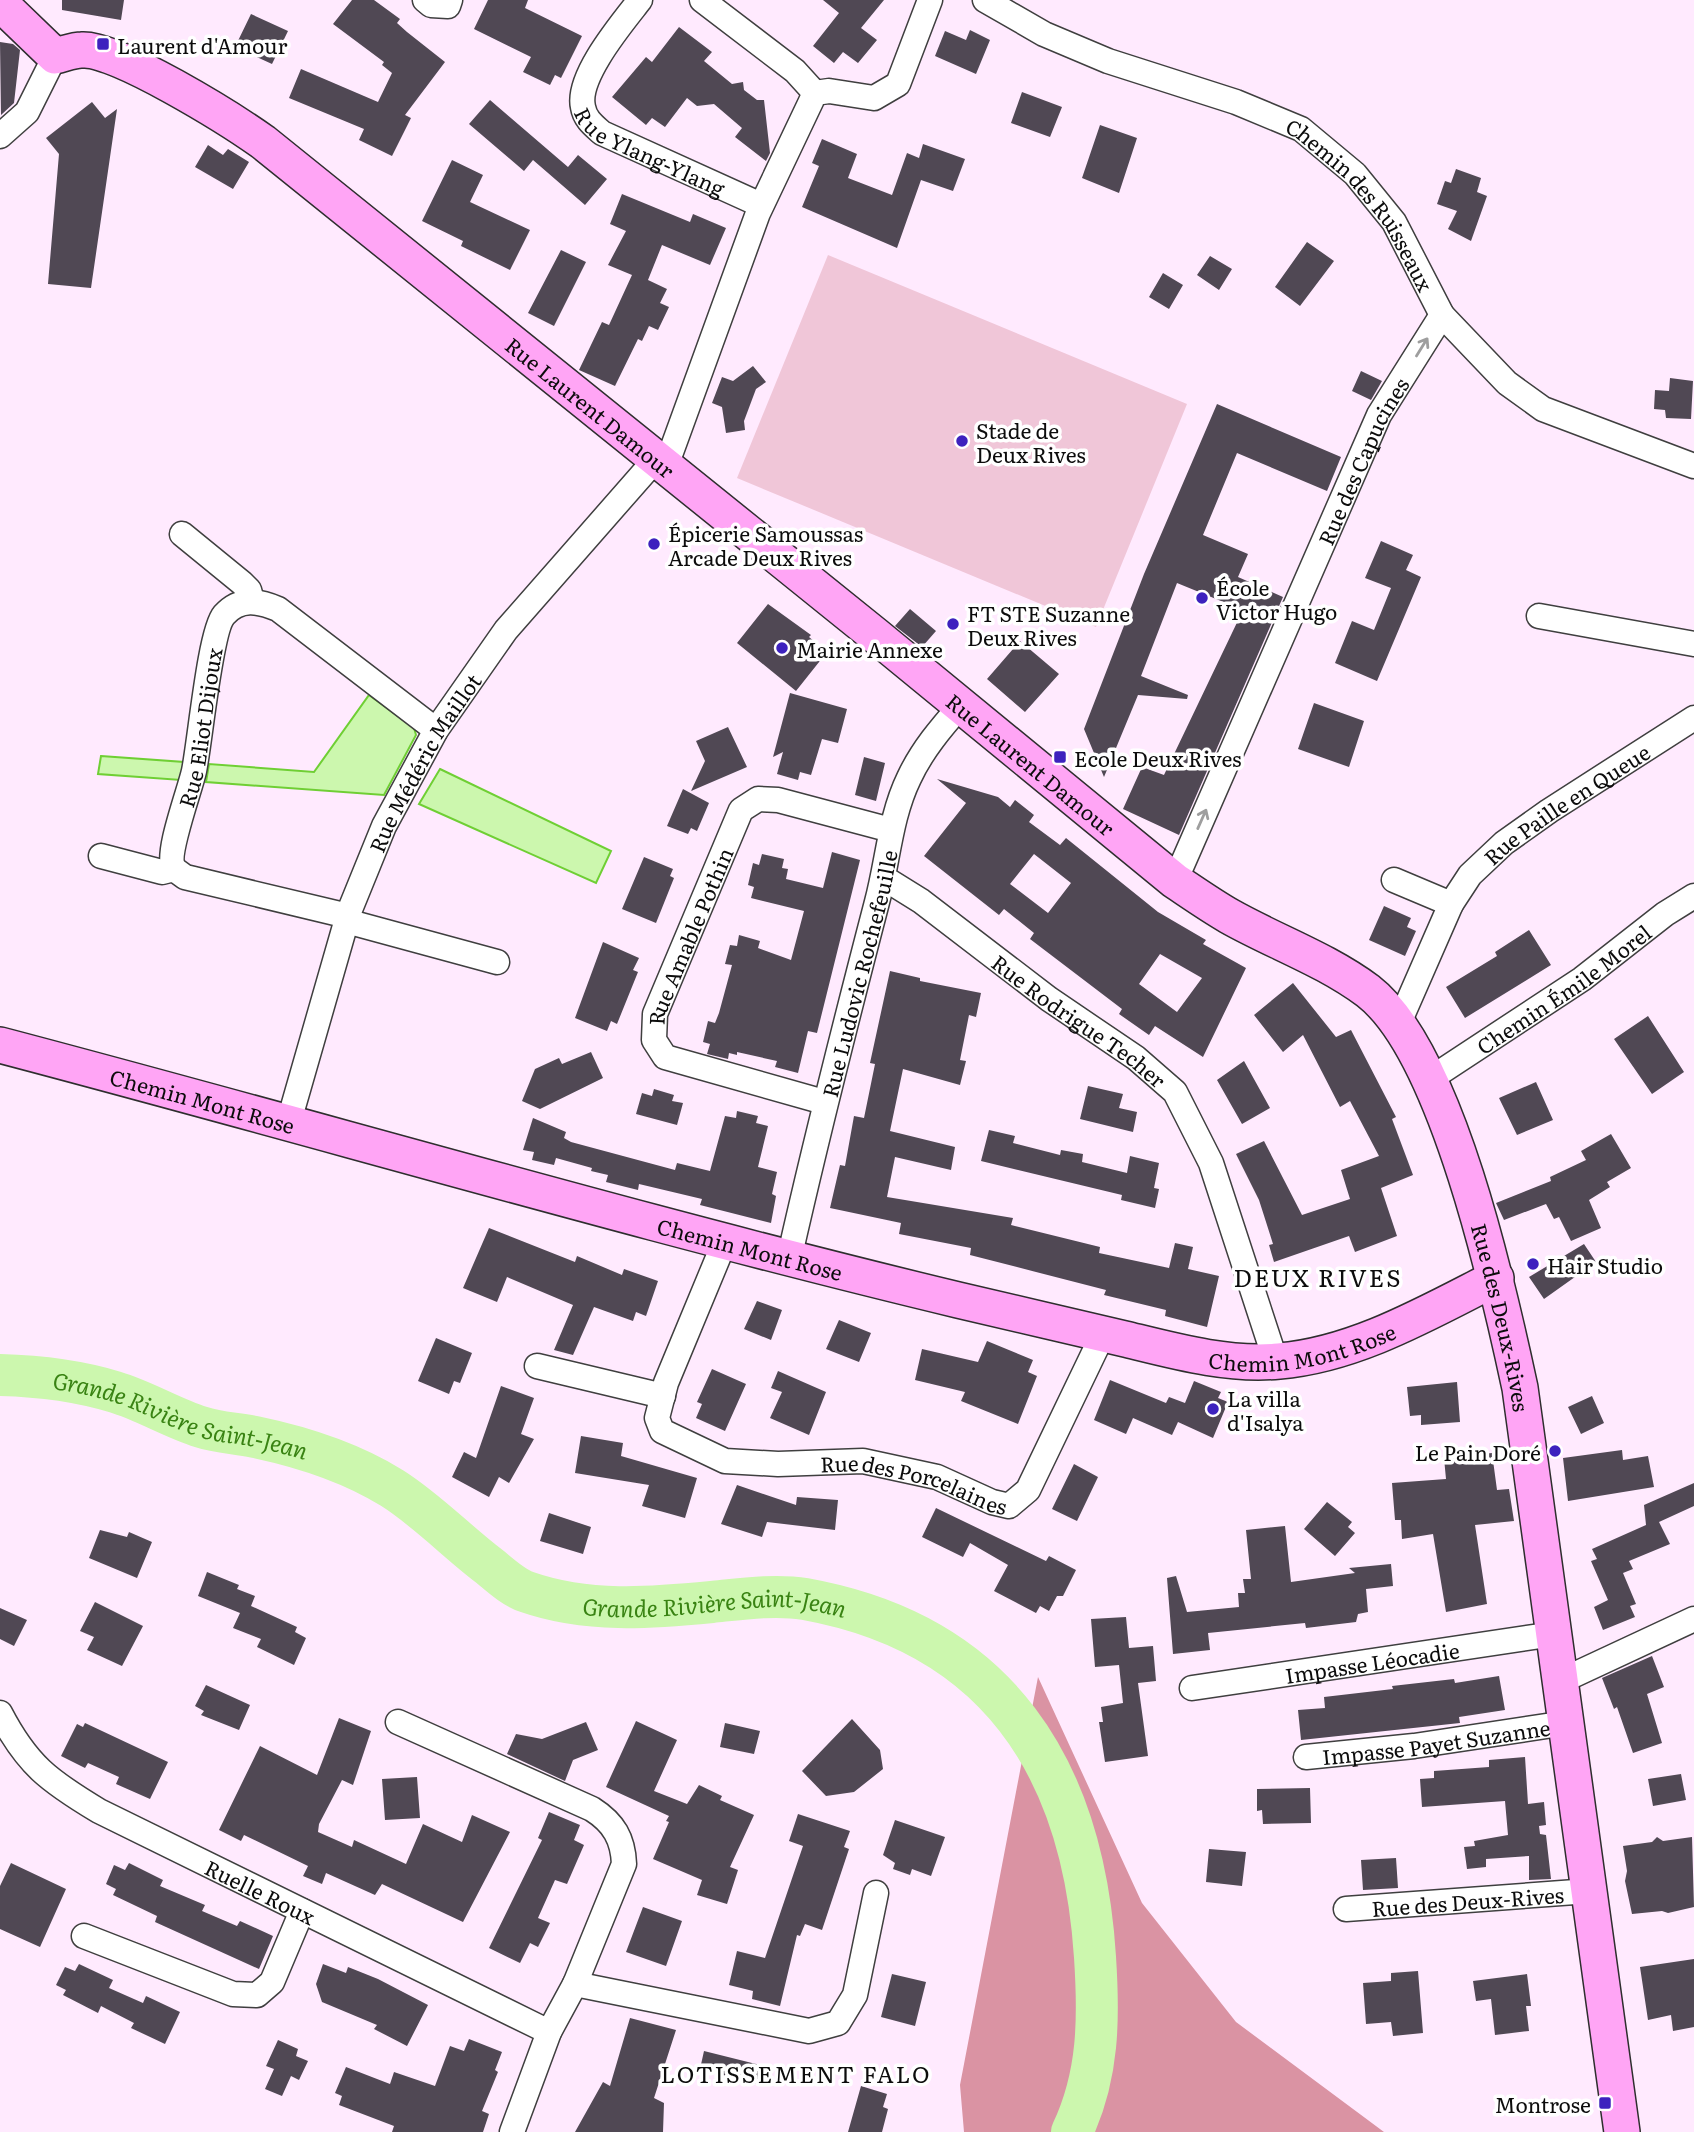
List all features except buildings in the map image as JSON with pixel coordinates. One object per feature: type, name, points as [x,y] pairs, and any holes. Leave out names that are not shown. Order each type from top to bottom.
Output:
[{"type":"street","points":[[425,0],[431,5],[448,6],[450,0]]},
{"type":"street","name":"Rue Ylang-Ylang","points":[[640,0],[606,45],[583,92],[582,105],[589,122],[602,133],[761,205]]},
{"type":"street","points":[[702,0],[795,71],[815,93]]},
{"type":"street","points":[[815,93],[830,91],[874,98],[898,84],[930,0]]},
{"type":"street","name":"Chemin des Ruisseaux","points":[[985,0],[1044,34],[1108,61],[1236,102],[1301,129],[1355,174],[1394,222],[1442,315],[1507,383],[1543,409],[1694,466]]},
{"type":"street","points":[[0,3],[55,56],[27,112],[0,136]]},
{"type":"street","name":"Rue Laurent Damour","points":[[55,56],[83,49],[107,55],[216,109],[263,142],[1175,881]]},
{"type":"street","points":[[661,463],[761,205],[815,93]]},
{"type":"street","name":"Rue des Capucines","points":[[1175,881],[1379,415],[1442,315]]},
{"type":"street","name":"Rue Médéric Maillot","points":[[289,1121],[347,919],[384,825],[436,730],[506,630],[661,463]]},
{"type":"street","points":[[182,534],[242,583],[249,590],[252,601],[278,610],[436,730]]},
{"type":"street","name":"Rue Eliot Dijoux","points":[[174,869],[172,854],[194,772],[217,626],[234,607],[252,601]]},
{"type":"street","points":[[1539,616],[1694,645]]},
{"type":"street","name":"Rue Ludovic Rochefeuille","points":[[789,1259],[824,1102],[884,878],[891,830],[907,780],[928,744],[961,705]]},
{"type":"street","name":"Rue Paille en Queue","points":[[1398,1025],[1451,904],[1470,875],[1504,843],[1694,718]]},
{"type":"street","name":"Rue Amable Pothin","points":[[824,1102],[665,1057],[654,1040],[655,1014],[741,810],[758,799],[778,800],[891,830]]},
{"type":"street","points":[[101,856],[162,872],[174,869],[185,877],[497,962]]},
{"type":"street","name":"Rue Rodrigue Techer","points":[[884,878],[921,901],[1049,999],[1136,1058],[1175,1092],[1211,1163],[1276,1362]]},
{"type":"street","points":[[1394,880],[1451,904]]},
{"type":"street","name":"Rue des Deux-Rives","points":[[1175,881],[1228,915],[1309,954],[1370,993],[1398,1025],[1430,1079],[1496,1278],[1520,1388],[1622,2132]]},
{"type":"street","name":"Chemin Émile Morel","points":[[1430,1079],[1582,979],[1646,928],[1694,896]]},
{"type":"street","name":"Chemin Mont Rose","points":[[0,1045],[289,1121],[789,1259],[1103,1334],[1227,1360],[1276,1362],[1309,1357],[1367,1338],[1496,1278]]},
{"type":"street","name":"Rue des Porcelaines","points":[[725,1241],[663,1396],[657,1418],[662,1431],[725,1461],[778,1464],[863,1461],[937,1477],[992,1502],[1009,1506],[1028,1489],[1103,1334]]},
{"type":"street","points":[[537,1366],[663,1396]]},
{"type":"street","points":[[1561,1681],[1694,1619]]},
{"type":"street","name":"Impasse Léocadie","points":[[1192,1688],[1554,1634]]},
{"type":"street","name":"Ruelle Roux","points":[[0,1713],[22,1754],[67,1792],[99,1811],[549,2032]]},
{"type":"street","points":[[398,1722],[592,1809],[617,1831],[623,1847],[624,1864],[575,1984],[549,2032],[512,2132]]},
{"type":"street","name":"Impasse Payet Suzanne","points":[[1306,1758],[1454,1741],[1566,1723]]},
{"type":"street","name":"Rue des Deux-Rives","points":[[1346,1909],[1590,1891]]},
{"type":"street","points":[[575,1984],[809,2031],[838,2023],[855,1995],[876,1893]]},
{"type":"street","points":[[84,1936],[233,1994],[257,1995],[272,1982],[302,1911]]},
{"type":"shaded area","name":"Stade de Deux Rives","points":[[828,255],[1187,404],[1096,627],[737,478]]},
{"type":"shaded area","points":[[369,695],[414,728],[416,735],[384,795],[206,782],[209,764],[314,772]]},
{"type":"shaded area","points":[[101,756],[184,762],[181,780],[98,774]]},
{"type":"shaded area","points":[[440,769],[611,851],[596,883],[419,804]]},
{"type":"shaded area","points":[[1038,1677],[1142,1903],[1236,2022],[1384,2132],[964,2132],[960,2085]]},
{"type":"waterway","name":"Grande Rivière Saint-Jean","points":[[0,1375],[58,1380],[101,1388],[201,1427],[273,1441],[343,1463],[405,1497],[512,1584],[550,1599],[619,1607],[665,1606],[758,1597],[805,1599],[873,1617],[930,1643],[979,1678],[1018,1721],[1049,1770],[1072,1827],[1087,1889],[1097,2002],[1095,2046],[1088,2089],[1072,2132]]},
{"type":"place","name":"Laurent d'Amour","points":[[103,44]]},
{"type":"place","name":"Stade de Deux Rives","points":[[962,441]]},
{"type":"place","name":"Épicerie Samoussas Arcade Deux Rives","points":[[654,544]]},
{"type":"place","name":"École Victor Hugo","points":[[1202,598]]},
{"type":"place","name":"FT STE Suzanne Deux Rives","points":[[953,624]]},
{"type":"place","name":"Mairie Annexe","points":[[782,648]]},
{"type":"place","name":"Ecole Deux Rives","points":[[1060,757]]},
{"type":"place","name":"Hair Studio","points":[[1533,1264]]},
{"type":"place","name":"La villa d'Isalya","points":[[1213,1409]]},
{"type":"place","name":"Le Pain Doré","points":[[1555,1451]]},
{"type":"place","name":"Montrose","points":[[1605,2103]]},
{"type":"district","name":"DEUX RIVES","points":[[1318,1276]]},
{"type":"district","name":"LOTISSEMENT FALO","points":[[796,2073]]}]
